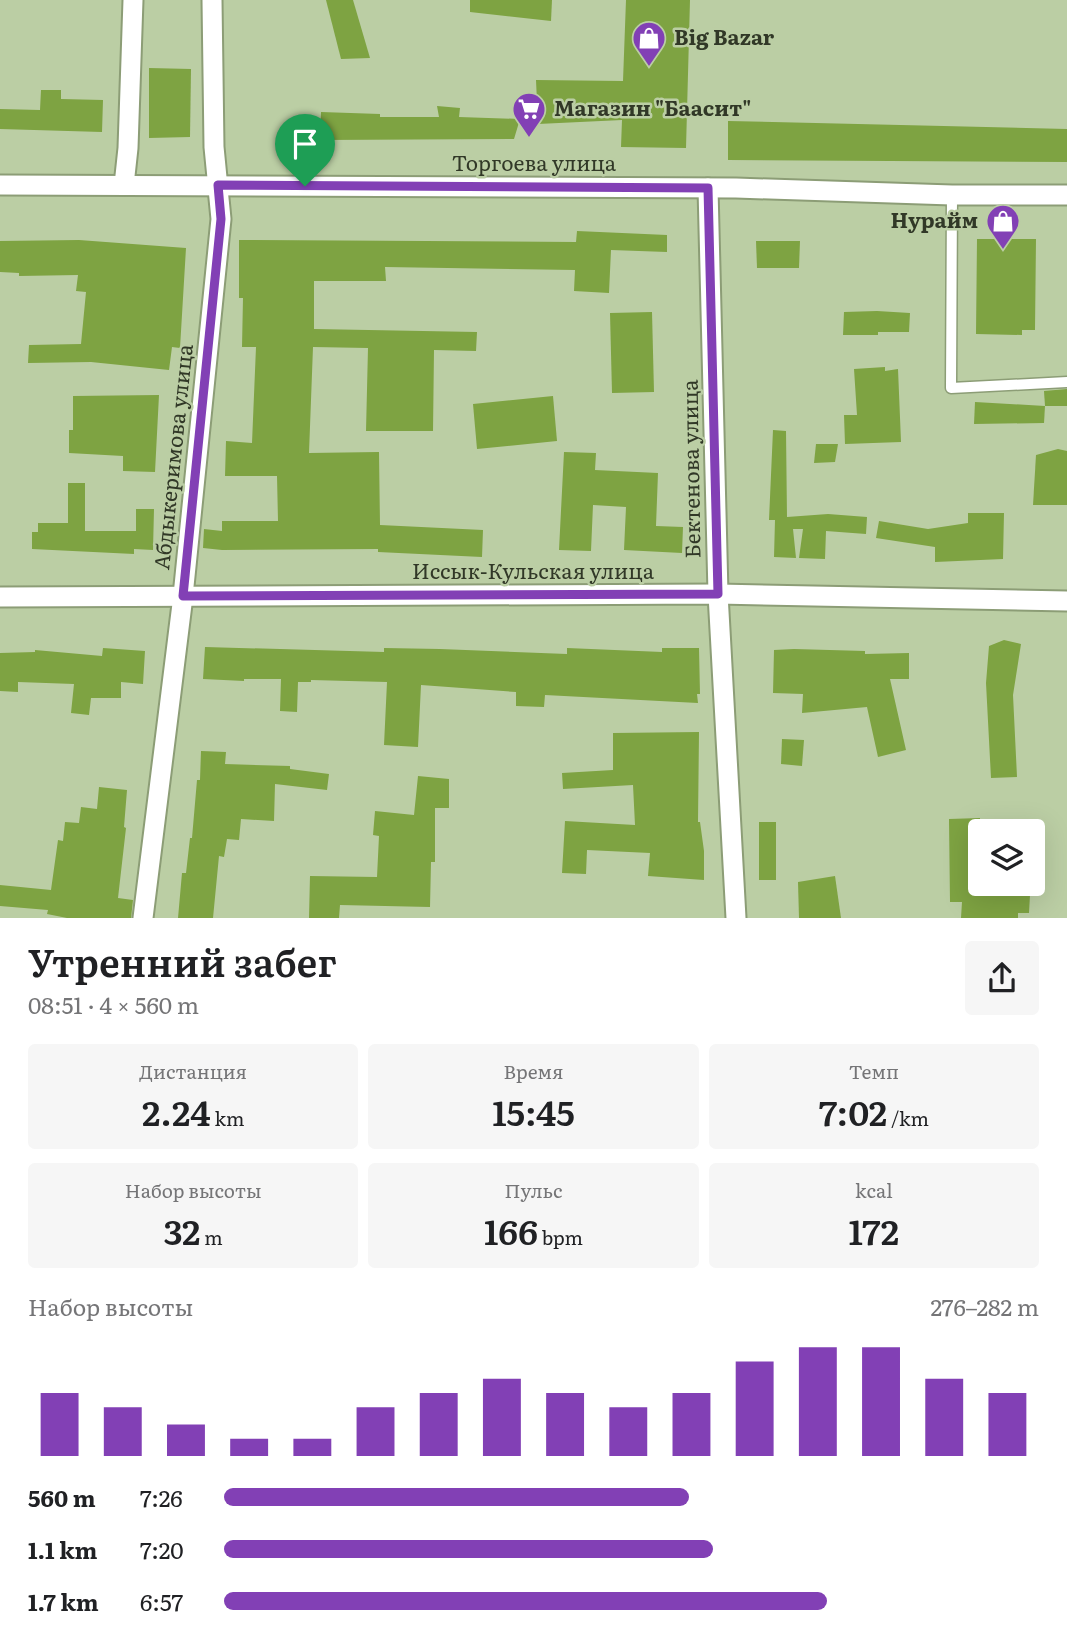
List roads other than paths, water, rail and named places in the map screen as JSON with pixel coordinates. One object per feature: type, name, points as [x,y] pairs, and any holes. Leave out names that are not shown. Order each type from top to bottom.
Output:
[{"type":"street","points":[[124,185],[128,148],[133,0]]},
{"type":"street","name":"Абдыкеримова улица","points":[[143,918],[183,596],[221,219],[214,147],[212,0]]},
{"type":"street","name":"Торгоева улица","points":[[0,185],[708,188],[952,195],[1067,195]]},
{"type":"street","name":"Бектенова улица","points":[[708,188],[718,594],[736,918]]},
{"type":"street","name":"Иссык-Кульская улица","points":[[0,597],[718,594],[1067,601]]},
{"type":"lane","points":[[952,195],[951,388],[1067,382]]},
{"type":"place","name":"Big Bazar","points":[[649,68]]},
{"type":"place","name":"Магазин \"Баасит\"","points":[[529,139]]},
{"type":"place","name":"Нурайм","points":[[1003,251]]}]
